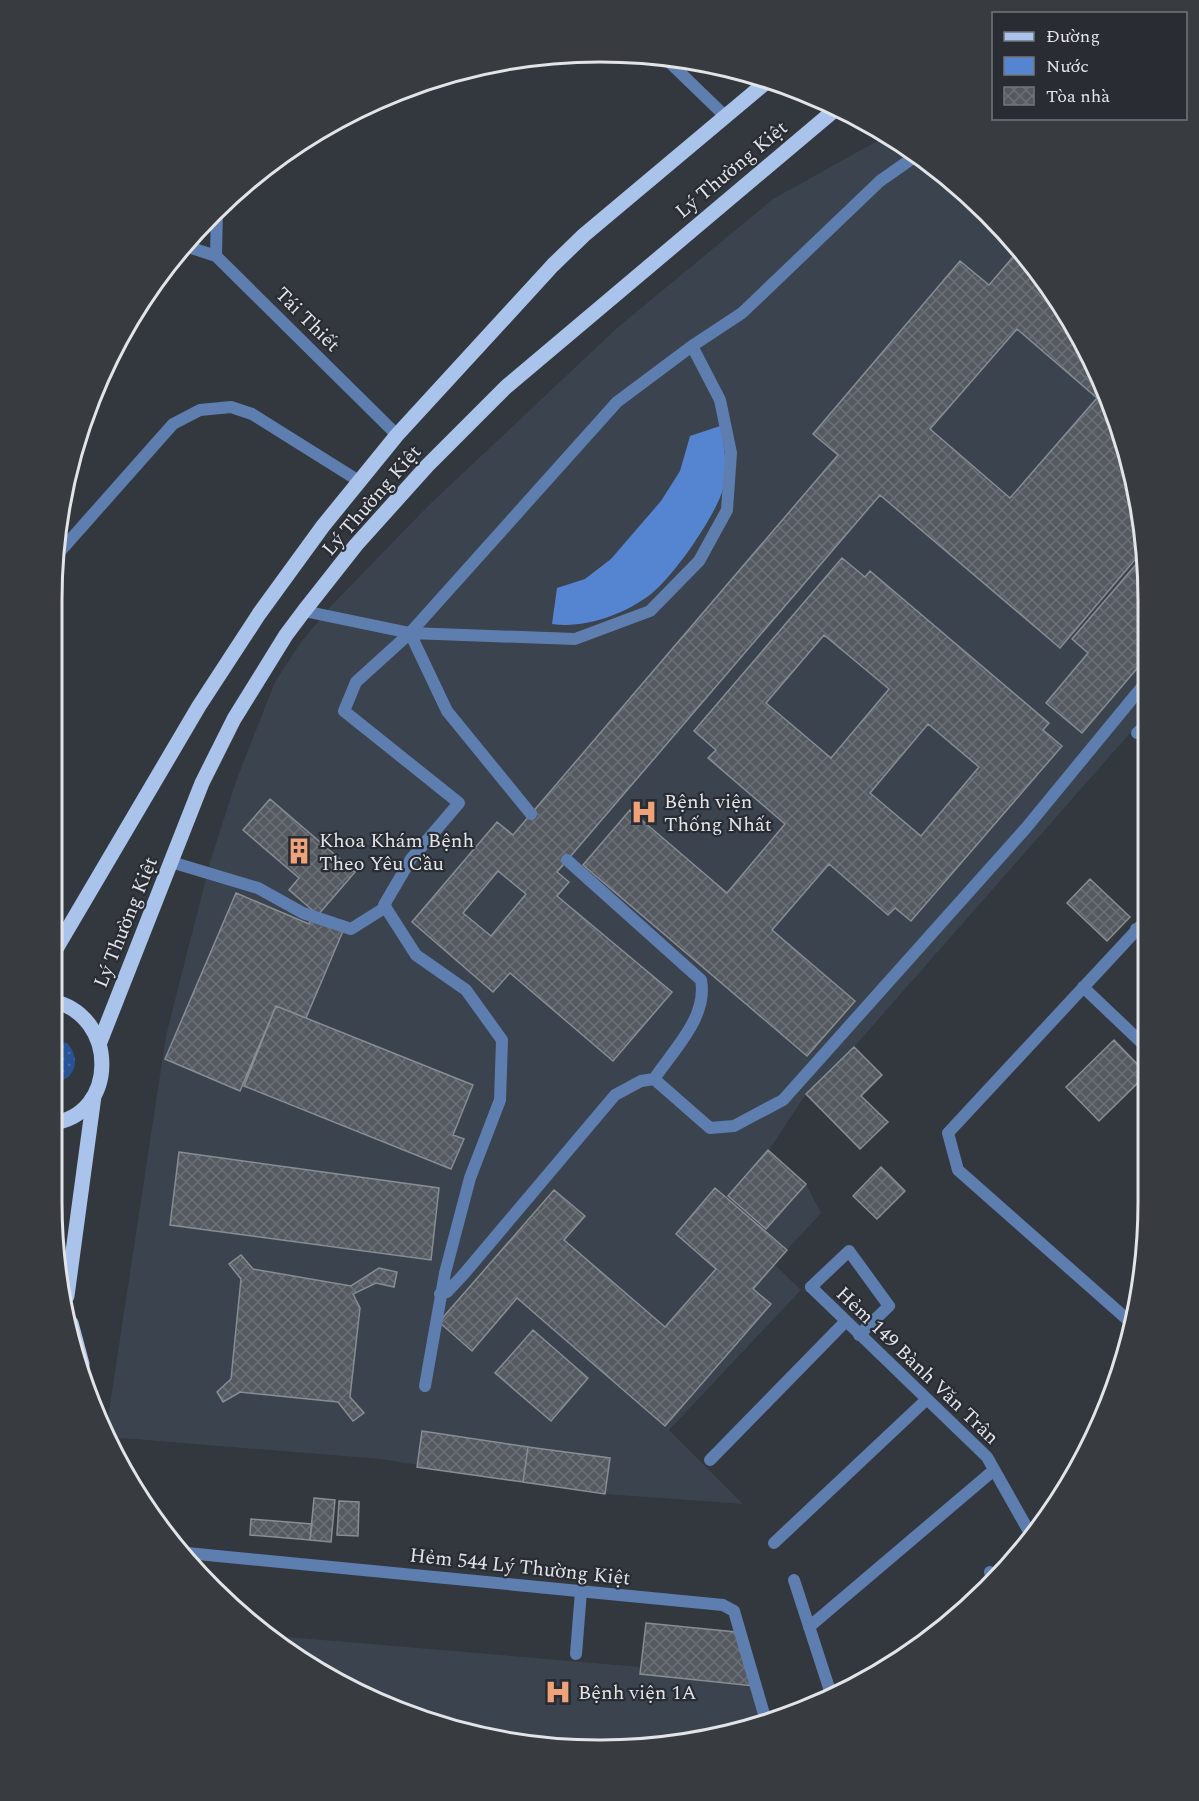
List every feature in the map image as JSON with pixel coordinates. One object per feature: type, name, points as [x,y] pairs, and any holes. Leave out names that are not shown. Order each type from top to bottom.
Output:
[{"type":"main road","name":"Lý Thường Kiệt","points":[[62,939],[199,706],[259,614],[323,525],[359,481],[397,435],[584,235],[761,87]]},
{"type":"main road","name":"Lý Thường Kiệt","points":[[100,1042],[202,783],[234,719],[286,635],[304,611],[357,545],[428,466],[506,387],[830,114]]},
{"type":"main road","points":[[62,1005],[78,1012],[91,1025],[100,1042],[102,1069],[94,1096],[68,1286]]},
{"type":"main road","points":[[62,1119],[79,1112],[94,1096]]},
{"type":"street","points":[[673,67],[726,117]]},
{"type":"street","points":[[424,1386],[440,1294],[470,1178],[500,1100],[502,1040],[466,990],[416,955],[384,905],[411,859],[459,803],[344,711],[356,682],[410,633],[617,402],[692,346],[742,313],[880,181],[909,160]]},
{"type":"street","points":[[216,256],[217,221]]},
{"type":"street","name":"Tái Thiết","points":[[192,248],[216,256],[397,435]]},
{"type":"street","points":[[304,611],[410,633],[575,639],[650,611],[699,561],[727,510],[731,453],[720,400],[692,346]]},
{"type":"street","points":[[65,546],[173,424],[200,410],[231,407],[252,414],[359,481]]},
{"type":"street","points":[[410,633],[447,711],[531,814]]},
{"type":"street","points":[[654,1078],[710,1128],[734,1126],[783,1100],[1026,828],[1138,692]]},
{"type":"street","points":[[440,1294],[447,1292],[463,1275],[615,1095],[641,1081],[654,1078],[698,1015],[704,996],[701,980],[567,860]]},
{"type":"street","points":[[171,862],[258,888],[303,913],[351,929],[386,907]]},
{"type":"street","points":[[1124,1317],[958,1170],[948,1133],[1083,987],[1138,933]]},
{"type":"street","points":[[1083,987],[1138,1040]]},
{"type":"street","name":"Hẻm 149 Bành Văn Trân","points":[[859,1335],[889,1306],[849,1251],[811,1287],[859,1335],[926,1400],[987,1457],[1027,1528]]},
{"type":"street","points":[[710,1460],[846,1321]]},
{"type":"street","points":[[774,1543],[926,1400]]},
{"type":"street","points":[[809,1627],[994,1470]]},
{"type":"street","name":"Hẻm 544 Lý Thường Kiệt","points":[[193,1554],[723,1605],[734,1611],[764,1713]]},
{"type":"street","points":[[794,1580],[829,1688]]},
{"type":"street","points":[[576,1654],[581,1591]]},
{"type":"shaded area","name":"Bệnh viện Thống Nhất","points":[[878,140],[927,173],[980,219],[1004,245],[1047,301],[1082,362],[1097,394],[1119,460],[1127,495],[1133,529],[1138,600],[1138,724],[854,1047],[806,1094],[769,1150],[806,1184],[821,1213],[774,1264],[801,1290],[669,1430],[743,1504],[605,1494],[381,1459],[116,1438],[108,1419],[166,1036],[210,862],[236,781],[275,682],[301,642],[331,606],[428,506],[617,328],[773,199]]},
{"type":"shaded area","points":[[62,1042],[67,1043],[72,1049],[75,1062],[71,1074],[62,1080]]},
{"type":"shaded area","name":"Bệnh viện 1A","points":[[284,1637],[749,1676],[760,1715],[670,1735],[600,1740],[564,1738],[495,1729],[427,1711],[362,1684],[330,1667]]},
{"type":"water","points":[[720,426],[726,466],[725,482],[719,501],[703,530],[660,586],[641,601],[617,614],[578,624],[552,624],[557,588],[585,579],[611,559],[661,501],[680,471],[690,436]]},
{"type":"building","points":[[1013,257],[1047,301],[1065,331],[1097,394],[1109,427],[1127,495],[1136,559],[1060,648],[880,495],[557,872],[569,882],[557,896],[672,992],[613,1061],[510,973],[493,992],[412,922],[497,822],[513,835],[838,455],[813,434],[960,261],[989,285]],"holes":[[[1017,329],[1097,398],[1010,498],[930,429]],[[498,871],[526,894],[491,936],[463,913]]]},
{"type":"building","points":[[842,558],[865,577],[870,571],[1049,723],[1043,730],[1062,746],[911,921],[895,908],[888,915],[829,864],[772,930],[855,1001],[807,1056],[583,865],[630,810],[727,893],[785,824],[708,758],[716,750],[694,731]],"holes":[[[824,635],[889,689],[831,758],[766,703]],[[928,724],[979,767],[921,836],[870,793]]]},
{"type":"building","points":[[1136,564],[1138,667],[1082,733],[1046,703],[1088,653],[1072,639]]},
{"type":"building","name":"Khoa Khám Bệnh Theo Yêu Cầu","points":[[270,799],[355,872],[318,915],[289,890],[299,878],[243,830]]},
{"type":"building","points":[[1090,879],[1130,917],[1107,941],[1067,903]]},
{"type":"building","points":[[236,893],[309,924],[312,917],[343,931],[306,1018],[276,1006],[240,1091],[165,1059]]},
{"type":"building","points":[[276,1006],[473,1085],[453,1135],[464,1139],[451,1169],[244,1086]]},
{"type":"building","points":[[1114,1040],[1138,1065],[1138,1083],[1099,1121],[1066,1087]]},
{"type":"building","points":[[854,1047],[882,1075],[861,1096],[888,1122],[860,1149],[806,1094]]},
{"type":"building","points":[[768,1150],[806,1184],[766,1229],[728,1196]]},
{"type":"building","points":[[179,1152],[439,1188],[431,1260],[170,1225]]},
{"type":"building","points":[[881,1167],[905,1191],[877,1219],[853,1196]]},
{"type":"building","points":[[715,1188],[787,1250],[753,1289],[771,1304],[665,1426],[517,1298],[472,1351],[439,1322],[554,1190],[585,1216],[564,1240],[665,1327],[716,1269],[676,1234]]},
{"type":"building","points":[[241,1255],[253,1269],[351,1286],[379,1268],[397,1272],[394,1287],[376,1283],[353,1294],[360,1308],[350,1397],[364,1413],[353,1421],[338,1402],[240,1392],[223,1402],[217,1392],[231,1379],[241,1279],[229,1264]]},
{"type":"building","points":[[533,1330],[588,1378],[551,1421],[495,1373]]},
{"type":"building","points":[[422,1431],[528,1447],[523,1482],[417,1467]]},
{"type":"building","points":[[528,1447],[610,1458],[605,1494],[523,1482]]},
{"type":"building","points":[[314,1498],[335,1500],[331,1542],[310,1540]]},
{"type":"building","points":[[339,1501],[359,1502],[358,1536],[337,1535]]},
{"type":"building","points":[[251,1519],[312,1524],[310,1540],[250,1535]]},
{"type":"building","points":[[646,1623],[736,1632],[754,1686],[640,1674]]},
{"type":"place","name":"Bệnh viện Thống Nhất","points":[[644,812]]},
{"type":"place","name":"Khoa Khám Bệnh Theo Yêu Cầu","points":[[299,851]]},
{"type":"place","name":"Bệnh viện 1A","points":[[558,1692]]}]
